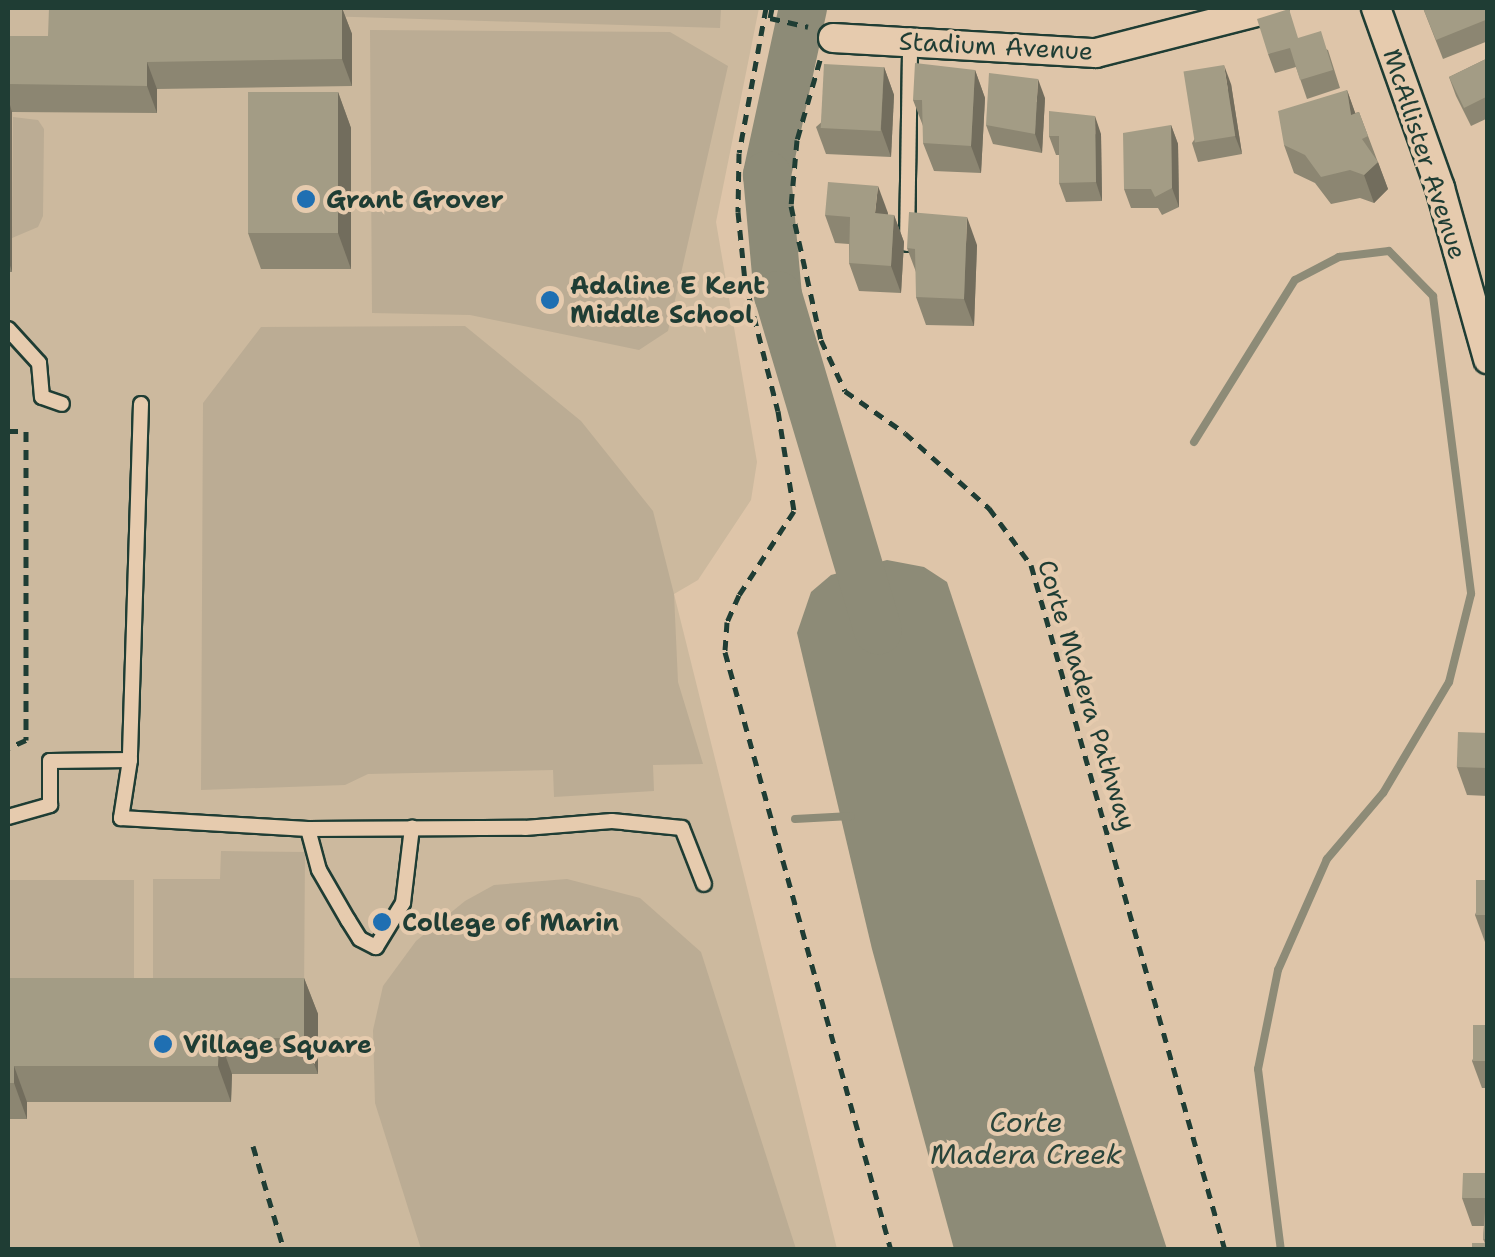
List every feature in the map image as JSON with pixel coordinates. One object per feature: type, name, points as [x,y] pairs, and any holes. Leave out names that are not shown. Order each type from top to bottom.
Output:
[{"type":"street","name":"Stadium Avenue","points":[[822,38],[1096,52],[1273,8]]},
{"type":"street","name":"McAllister Avenue","points":[[1376,8],[1440,188],[1488,359]]},
{"type":"lane","points":[[906,244],[910,42]]},
{"type":"lane","points":[[8,329],[39,363],[42,397],[62,404]]},
{"type":"lane","points":[[141,404],[130,760],[122,818],[308,829],[612,821],[682,828],[704,884]]},
{"type":"lane","points":[[8,817],[38,813],[50,805],[50,761],[130,760]]},
{"type":"lane","points":[[308,829],[319,870],[360,939],[376,947],[404,902],[412,828]]},
{"type":"path","points":[[769,8],[776,19],[822,38]]},
{"type":"path","points":[[769,8],[739,154],[745,281],[778,412],[794,512],[740,594],[727,622],[725,652],[891,1250]]},
{"type":"path","name":"Corte Madera Pathway","points":[[822,38],[796,140],[790,206],[821,340],[845,391],[989,508],[1031,565],[1225,1250]]},
{"type":"path","points":[[8,431],[26,431],[26,740],[8,748]]},
{"type":"path","points":[[253,1146],[284,1250]]},
{"type":"shaded area","name":"College of Marin","points":[[8,8],[759,8],[716,222],[757,462],[751,500],[698,580],[674,594],[837,1249],[8,1249]]},
{"type":"shaded area","points":[[322,8],[721,9],[720,28],[322,16]]},
{"type":"shaded area","points":[[370,30],[670,32],[728,66],[668,331],[639,350],[470,315],[372,313]]},
{"type":"shaded area","points":[[13,117],[38,120],[44,129],[43,216],[38,227],[12,238]]},
{"type":"shaded area","points":[[465,326],[581,421],[653,511],[674,594],[678,682],[703,764],[653,765],[654,791],[554,797],[553,770],[368,774],[345,785],[201,790],[203,403],[261,327]]},
{"type":"shaded area","points":[[221,851],[305,852],[304,997],[153,985],[153,879],[220,879]]},
{"type":"shaded area","points":[[567,879],[640,898],[701,952],[796,1249],[421,1249],[375,1103],[373,1030],[383,986],[416,941],[465,901],[494,885]]},
{"type":"shaded area","points":[[8,880],[134,880],[134,986],[8,986]]},
{"type":"water","name":"Corte Madera Creek","points":[[887,560],[924,567],[947,582],[1167,1249],[954,1249],[872,949],[797,633],[811,592],[831,575]]},
{"type":"building","points":[[49,8],[342,8],[342,59],[147,62],[147,86],[8,84],[8,36],[48,36]]},
{"type":"building","points":[[1423,8],[1486,8],[1488,19],[1436,40]]},
{"type":"building","points":[[1289,9],[1298,38],[1321,31],[1333,70],[1300,80],[1290,48],[1268,54],[1257,19]]},
{"type":"building","points":[[1488,58],[1488,96],[1464,108],[1449,77]]},
{"type":"building","points":[[915,63],[975,70],[971,146],[923,143],[922,100],[913,100]]},
{"type":"building","points":[[824,64],[884,67],[881,131],[821,128]]},
{"type":"building","points":[[1224,65],[1235,136],[1195,143],[1184,71]]},
{"type":"building","points":[[989,73],[1038,79],[1035,134],[986,125]]},
{"type":"building","points":[[1347,90],[1351,115],[1359,112],[1368,136],[1362,139],[1378,162],[1364,175],[1350,170],[1321,177],[1305,155],[1284,145],[1278,111]]},
{"type":"building","name":"Grant Grover","points":[[248,92],[338,92],[338,233],[248,233]]},
{"type":"building","points":[[1049,111],[1095,116],[1096,182],[1059,183],[1059,136],[1049,136]]},
{"type":"building","points":[[1171,125],[1172,188],[1155,197],[1151,189],[1124,189],[1123,133]]},
{"type":"building","points":[[828,182],[878,186],[875,213],[894,215],[891,266],[849,263],[850,217],[825,215]]},
{"type":"building","points":[[909,212],[967,217],[964,299],[916,297],[915,249],[907,248]]},
{"type":"building","points":[[1458,732],[1488,733],[1487,768],[1457,767]]},
{"type":"building","points":[[1476,880],[1488,880],[1488,915],[1476,915]]},
{"type":"building","points":[[8,978],[304,978],[304,1038],[219,1038],[218,1066],[14,1066],[14,1083],[8,1083]]},
{"type":"building","points":[[1473,1025],[1488,1025],[1488,1061],[1473,1061]]},
{"type":"building","points":[[1463,1173],[1488,1173],[1488,1239],[1483,1239],[1486,1198],[1462,1198]]},
{"type":"building","points":[[1472,1243],[1488,1243],[1488,1250],[1472,1250]]},
{"type":"waterway","name":"Corte Madera Creek","points":[[803,8],[767,175],[778,295],[878,630]]},
{"type":"waterway","points":[[1194,442],[1295,280],[1339,257],[1389,251],[1433,296],[1471,594],[1449,682],[1383,793],[1327,859],[1278,970],[1258,1069],[1281,1250]]},
{"type":"waterway","points":[[795,819],[851,816]]},
{"type":"place","name":"Grant Grover","points":[[306,199]]},
{"type":"place","name":"Adaline E Kent Middle School","points":[[550,300]]},
{"type":"place","name":"College of Marin","points":[[382,922]]},
{"type":"place","name":"Village Square","points":[[163,1044]]}]
